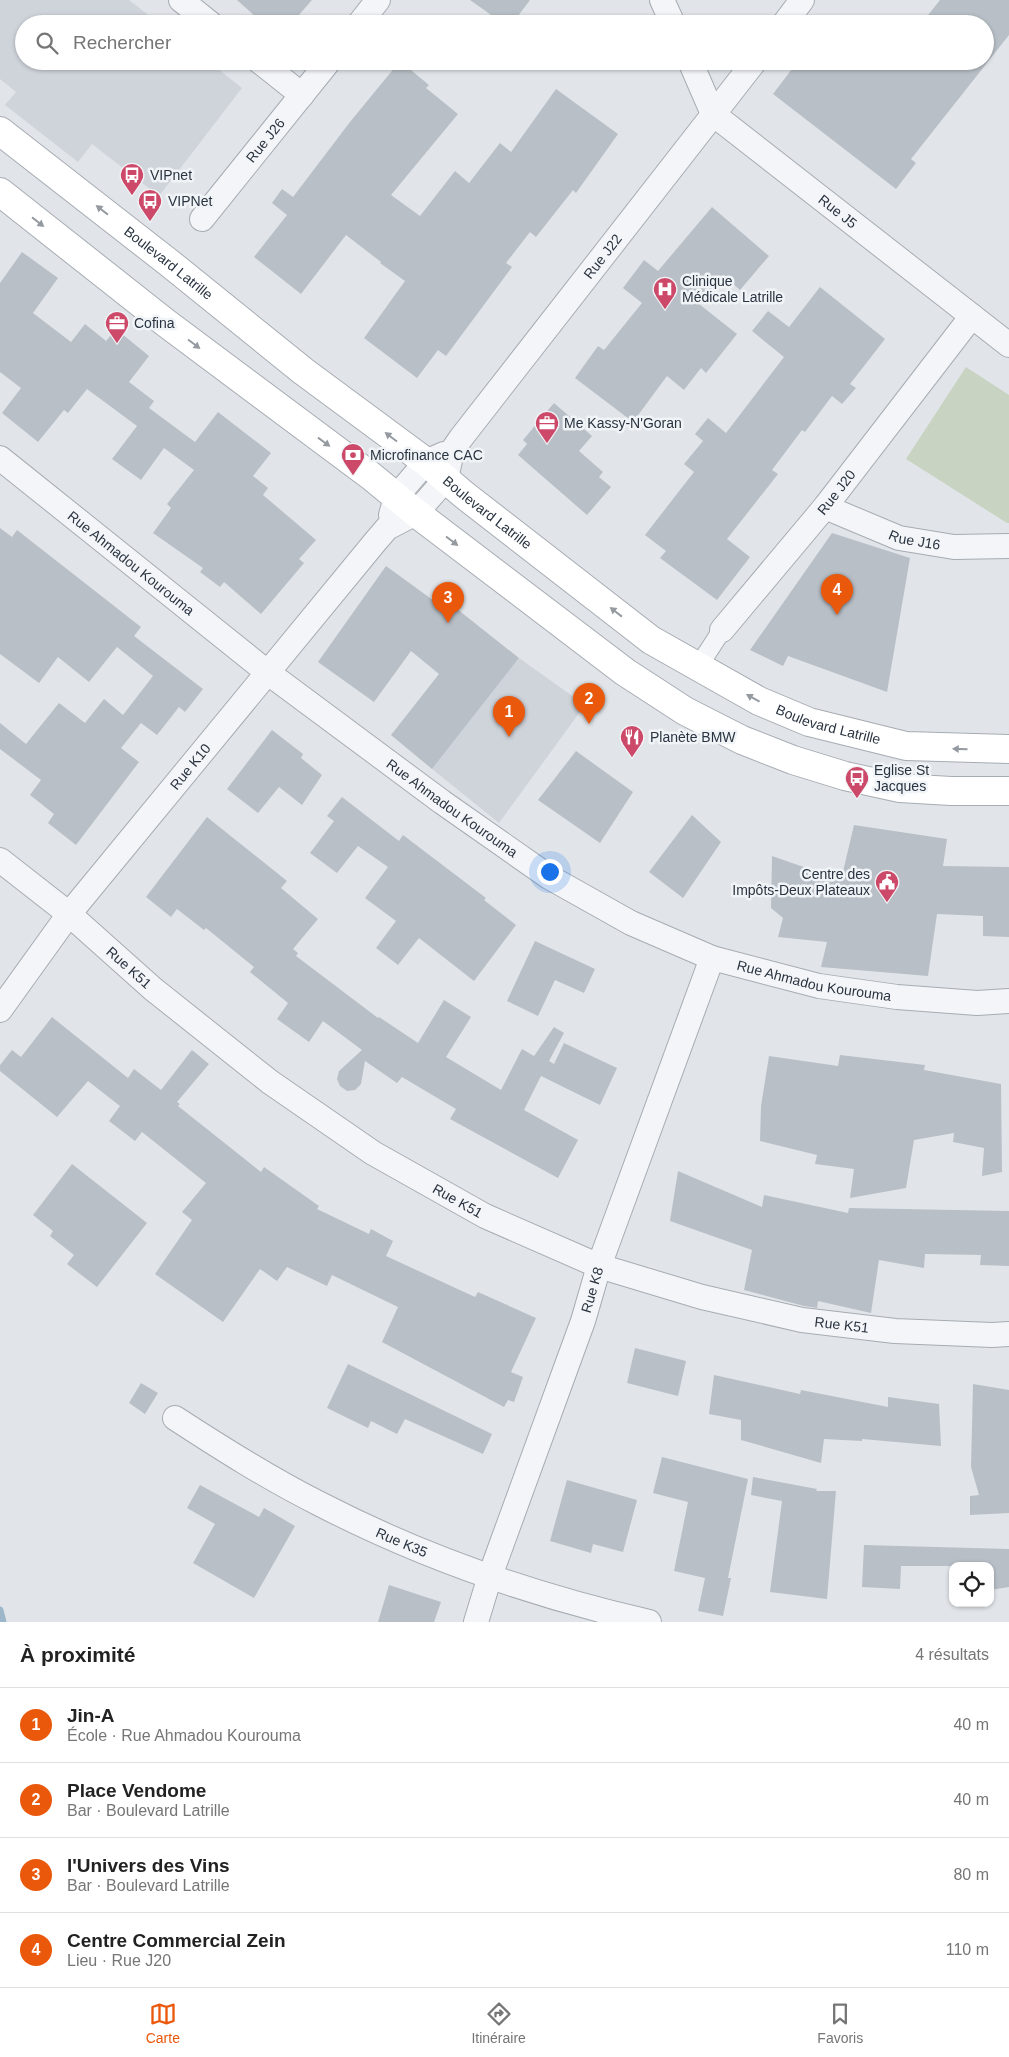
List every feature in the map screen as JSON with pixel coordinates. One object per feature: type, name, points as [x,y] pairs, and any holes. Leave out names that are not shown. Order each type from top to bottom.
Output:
[{"type":"main road","name":"Boulevard Latrille","points":[[0,131],[168,262],[303,371],[436,471],[652,640],[759,702],[809,722],[906,746],[1009,749]]},
{"type":"main road","points":[[0,192],[166,323],[370,476],[625,672],[684,711],[742,740],[793,760],[845,776],[900,788],[951,791],[1009,791]]},
{"type":"street","points":[[181,0],[200,15]]},
{"type":"street","points":[[366,15],[378,0]]},
{"type":"street","points":[[662,0],[669,15]]},
{"type":"street","points":[[791,15],[802,0]]},
{"type":"street","points":[[270,70],[302,95]]},
{"type":"street","name":"Rue J26","points":[[202,219],[322,70]]},
{"type":"street","name":"Rue J5","points":[[694,70],[713,114],[1009,345]]},
{"type":"street","name":"Rue J22","points":[[387,528],[452,451],[747,70]]},
{"type":"street","name":"Rue J20","points":[[698,667],[722,630],[825,507],[972,316]]},
{"type":"street","name":"Rue Ahmadou Kourouma","points":[[0,458],[267,672],[442,802],[549,877],[631,923],[712,958],[819,986],[898,997],[977,1003],[1009,1001]]},
{"type":"street","name":"Rue J16","points":[[825,507],[899,538],[954,547],[1009,546]]},
{"type":"street","name":"Rue K10","points":[[0,1010],[69,914],[387,528]]},
{"type":"street","name":"Rue K51","points":[[0,860],[69,914],[153,989],[270,1082],[373,1153],[485,1216],[599,1266],[702,1297],[802,1320],[895,1331],[1009,1334]]},
{"type":"street","name":"Rue K8","points":[[476,1622],[490,1576],[584,1321],[599,1266],[712,958]]},
{"type":"street","name":"Rue K35","points":[[175,1418],[233,1456],[318,1503],[395,1540],[490,1576],[618,1615],[649,1622]]},
{"type":"shaded area","points":[[0,0],[129,0],[148,15],[15,15],[15,70],[219,70],[242,88],[159,196],[92,144],[78,162],[5,105],[16,92],[0,79]]},
{"type":"shaded area","points":[[519,658],[585,705],[499,823],[432,769]]},
{"type":"green space","points":[[966,367],[1009,395],[1009,523],[906,459]]},
{"type":"building","points":[[237,0],[312,0],[299,15],[254,15]]},
{"type":"building","points":[[470,0],[530,0],[519,15],[491,15]]},
{"type":"building","points":[[940,0],[1009,0],[1009,35],[994,54],[994,15],[928,15]]},
{"type":"building","points":[[393,70],[411,70],[429,85],[426,88],[458,114],[391,195],[420,216],[455,171],[469,183],[500,143],[511,152],[556,89],[618,134],[576,193],[573,190],[536,237],[530,232],[506,263],[512,267],[446,356],[438,350],[417,378],[364,338],[405,281],[346,235],[301,294],[254,257],[287,215],[272,203],[282,189],[293,197]]},
{"type":"building","points":[[791,70],[981,70],[911,159],[916,163],[896,189],[773,94]]},
{"type":"building","points":[[712,207],[769,256],[740,290],[723,275],[699,304],[737,334],[706,373],[701,368],[684,390],[667,376],[633,422],[575,378],[598,346],[604,350],[642,303],[623,288],[644,260],[658,271]]},
{"type":"building","points":[[22,252],[58,278],[33,313],[71,342],[85,324],[106,341],[116,329],[149,356],[129,382],[154,401],[149,408],[195,442],[218,412],[271,453],[253,476],[268,488],[263,495],[316,540],[299,559],[304,563],[261,614],[224,582],[220,587],[200,572],[203,568],[153,533],[171,508],[167,504],[194,470],[164,448],[141,480],[112,459],[137,426],[87,389],[68,413],[64,410],[38,442],[2,413],[21,388],[0,372],[0,283]]},
{"type":"building","points":[[820,287],[885,339],[850,384],[856,388],[842,404],[832,396],[805,432],[802,430],[772,470],[778,474],[727,539],[750,557],[717,600],[660,558],[666,551],[645,535],[694,472],[684,464],[703,441],[695,434],[708,418],[726,433],[784,357],[752,331],[768,311],[789,327]]},
{"type":"building","points":[[554,403],[592,436],[579,451],[603,472],[599,477],[611,487],[587,515],[518,455],[527,444],[523,440]]},
{"type":"building","points":[[0,528],[12,537],[17,530],[141,627],[134,636],[203,689],[185,712],[179,707],[157,735],[141,723],[121,748],[139,762],[76,845],[48,823],[54,814],[30,795],[41,780],[0,749],[0,723],[26,744],[59,703],[85,723],[104,699],[123,715],[153,676],[117,647],[89,682],[58,657],[39,683],[0,654]]},
{"type":"building","points":[[832,533],[910,558],[887,692],[788,656],[783,666],[750,650]]},
{"type":"building","points":[[386,566],[448,611],[452,605],[519,658],[432,769],[391,735],[439,674],[411,651],[374,702],[318,662]]},
{"type":"building","points":[[272,730],[303,754],[301,758],[322,775],[302,805],[279,787],[258,813],[227,789]]},
{"type":"building","points":[[576,751],[633,792],[600,843],[538,800]]},
{"type":"building","points":[[342,797],[399,841],[403,835],[486,898],[484,900],[516,925],[474,981],[419,938],[398,965],[376,948],[396,921],[365,898],[388,867],[358,846],[337,873],[310,853],[334,821],[327,816]]},
{"type":"building","points":[[692,815],[721,842],[683,898],[649,872]]},
{"type":"building","points":[[207,817],[287,881],[281,888],[318,919],[293,949],[298,953],[296,956],[378,1018],[418,1043],[444,1000],[471,1017],[446,1057],[501,1090],[522,1049],[534,1056],[554,1027],[564,1033],[549,1061],[554,1064],[564,1043],[617,1068],[600,1105],[541,1076],[524,1110],[578,1140],[558,1178],[450,1119],[456,1109],[402,1077],[397,1083],[365,1061],[361,1084],[355,1090],[347,1091],[340,1086],[337,1079],[339,1071],[362,1050],[323,1021],[309,1042],[277,1019],[288,1003],[250,972],[254,967],[206,928],[204,930],[177,909],[171,917],[146,897]]},
{"type":"building","name":"Centre des Impôts-Deux Plateaux","points":[[854,825],[947,839],[943,866],[1009,867],[1009,937],[983,936],[983,916],[937,914],[928,976],[821,967],[827,942],[778,937],[783,918],[771,908],[772,856],[841,880]]},
{"type":"building","points":[[535,941],[595,969],[584,993],[555,980],[538,1016],[507,1001]]},
{"type":"building","points":[[52,1017],[128,1078],[134,1069],[161,1090],[192,1050],[209,1064],[177,1102],[180,1104],[178,1106],[261,1172],[264,1167],[319,1206],[317,1209],[369,1234],[371,1229],[393,1241],[386,1256],[475,1297],[478,1292],[536,1318],[511,1372],[523,1377],[514,1402],[508,1400],[504,1407],[382,1342],[398,1307],[332,1275],[327,1286],[287,1267],[277,1281],[260,1269],[223,1322],[155,1274],[192,1220],[182,1212],[206,1183],[142,1132],[135,1141],[109,1121],[120,1106],[88,1081],[57,1117],[0,1071],[0,1065],[12,1050],[21,1057]]},
{"type":"building","points":[[840,1055],[925,1065],[924,1070],[1001,1084],[1002,1172],[982,1176],[984,1148],[953,1142],[954,1133],[914,1140],[906,1188],[850,1198],[854,1169],[815,1164],[817,1155],[760,1141],[761,1106],[769,1056],[838,1066]]},
{"type":"building","points":[[72,1164],[147,1223],[97,1287],[67,1264],[74,1255],[50,1236],[53,1231],[33,1215]]},
{"type":"building","points":[[678,1171],[762,1207],[764,1195],[848,1213],[849,1208],[1009,1211],[1009,1266],[980,1265],[981,1255],[925,1254],[924,1268],[879,1260],[871,1313],[818,1301],[817,1308],[804,1306],[744,1290],[752,1250],[670,1221]]},
{"type":"building","points":[[635,1348],[686,1361],[678,1396],[627,1383]]},
{"type":"building","points":[[348,1364],[492,1434],[483,1454],[405,1419],[397,1434],[371,1421],[368,1428],[327,1408]]},
{"type":"building","points":[[714,1375],[800,1394],[801,1390],[888,1407],[888,1397],[939,1404],[941,1446],[862,1439],[862,1441],[824,1439],[821,1463],[741,1440],[741,1420],[709,1414]]},
{"type":"building","points":[[141,1383],[158,1393],[145,1414],[129,1403]]},
{"type":"building","points":[[973,1384],[1009,1390],[1009,1513],[970,1515],[970,1496],[979,1495],[971,1467]]},
{"type":"building","points":[[662,1457],[748,1479],[728,1578],[731,1578],[723,1616],[698,1611],[705,1578],[674,1571],[688,1502],[653,1493]]},
{"type":"building","points":[[753,1477],[817,1489],[816,1491],[836,1491],[827,1599],[770,1592],[782,1501],[751,1495]]},
{"type":"building","points":[[567,1480],[637,1500],[623,1552],[593,1544],[591,1553],[550,1541]]},
{"type":"building","points":[[200,1485],[259,1517],[264,1508],[295,1526],[254,1598],[193,1563],[215,1524],[187,1508]]},
{"type":"building","points":[[864,1545],[1009,1549],[1009,1587],[994,1589],[994,1562],[949,1562],[949,1566],[901,1566],[900,1589],[862,1587]]},
{"type":"building","points":[[389,1585],[441,1602],[434,1622],[378,1622]]},
{"type":"waterway","points":[[0,1610],[3,1622]]},
{"type":"place","name":"VIPnet","points":[[132,196]]},
{"type":"place","name":"VIPNet","points":[[150,222]]},
{"type":"place","name":"Clinique Médicale Latrille","points":[[665,310]]},
{"type":"place","name":"Cofina","points":[[117,344]]},
{"type":"place","name":"Me Kassy-N'Goran","points":[[547,444]]},
{"type":"place","name":"Microfinance CAC","points":[[353,476]]},
{"type":"place","name":"Centre Commercial Zein","points":[[837,615]]},
{"type":"place","name":"l'Univers des Vins","points":[[448,623]]},
{"type":"place","name":"Place Vendome","points":[[589,724]]},
{"type":"place","name":"Jin-A","points":[[509,737]]},
{"type":"place","name":"Planète BMW","points":[[632,758]]},
{"type":"place","name":"Eglise St Jacques","points":[[857,799]]},
{"type":"place","name":"Centre des Impôts-Deux Plateaux","points":[[887,903]]}]
